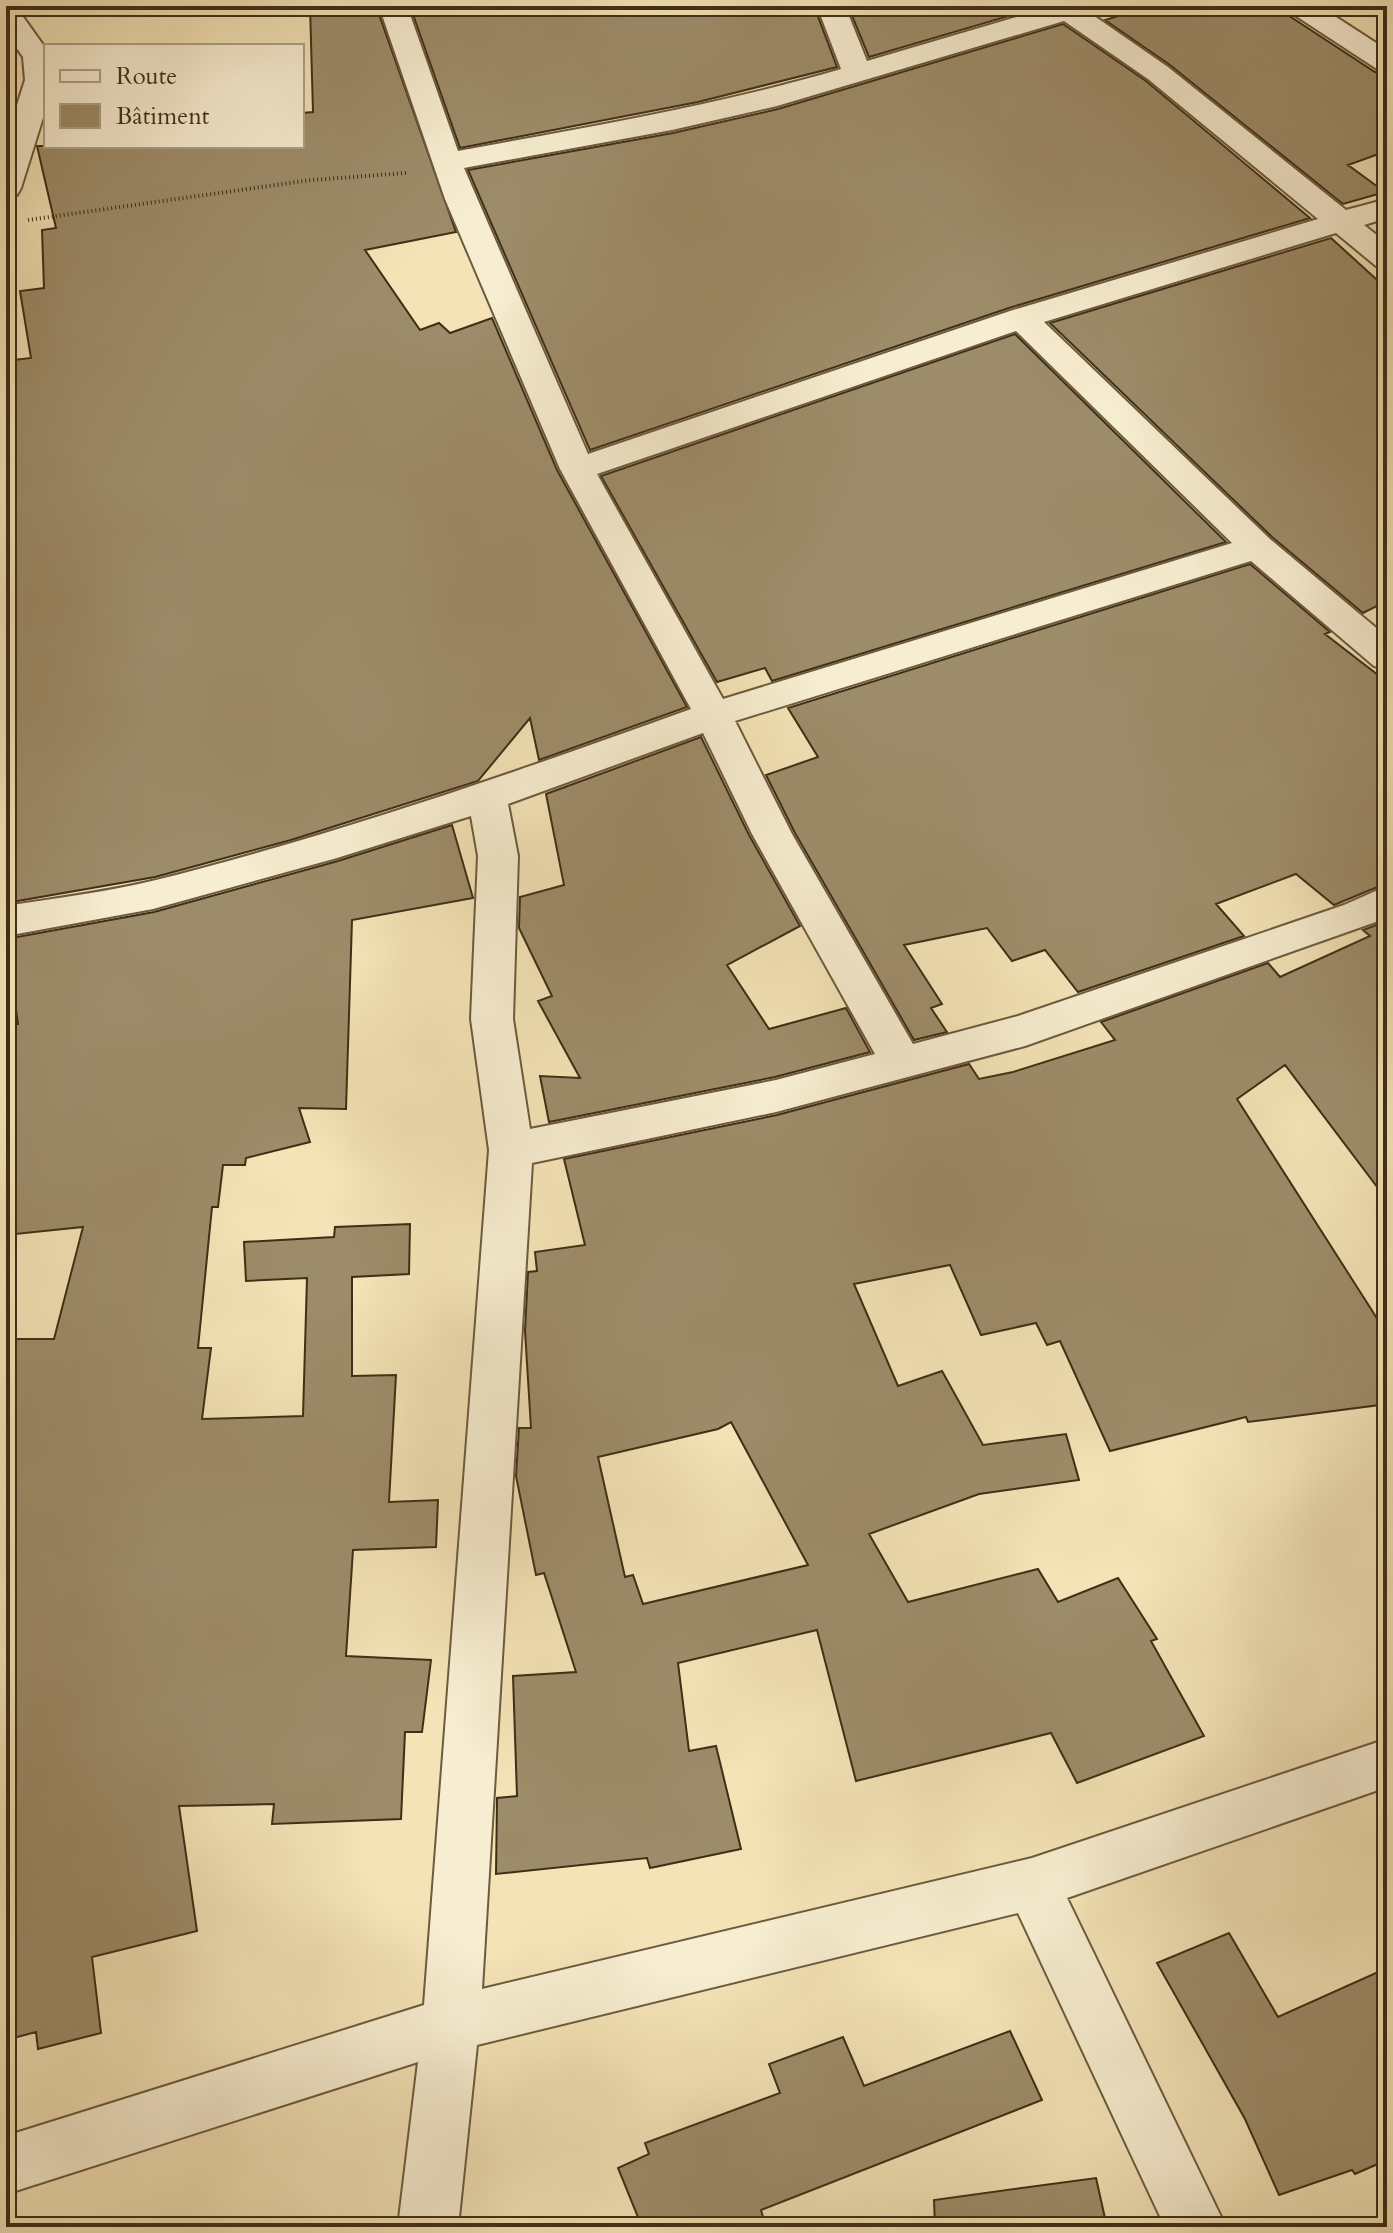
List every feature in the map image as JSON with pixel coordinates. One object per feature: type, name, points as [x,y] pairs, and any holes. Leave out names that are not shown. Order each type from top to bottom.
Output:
[{"type":"street","points":[[6,188],[40,80],[37,57],[6,12],[39,6]]},
{"type":"street","points":[[393,6],[446,162],[577,469],[713,715],[772,834],[902,1063]]},
{"type":"street","points":[[831,6],[858,75]]},
{"type":"street","points":[[1300,6],[1387,63]]},
{"type":"street","points":[[446,162],[672,121],[777,97],[1076,8],[1387,259]]},
{"type":"street","points":[[577,469],[1022,318],[1387,208]]},
{"type":"street","points":[[1022,318],[1257,547],[1387,657]]},
{"type":"street","points":[[6,921],[153,895],[323,848],[487,797],[713,715],[1257,547]]},
{"type":"street","points":[[428,2227],[451,2024],[511,1150],[492,1019],[498,856],[487,797]]},
{"type":"street","points":[[511,1150],[776,1096],[1025,1030],[1359,915],[1387,900]]},
{"type":"street","points":[[6,2165],[451,2024],[1032,1884],[1387,1763]]},
{"type":"street","points":[[1032,1884],[1196,2227]]},
{"type":"path","points":[[19,220],[311,180],[403,174],[446,162]]},
{"type":"building","points":[[310,6],[376,6],[456,232],[365,250],[420,330],[439,323],[450,333],[492,318],[557,470],[687,707],[539,760],[530,718],[478,781],[291,840],[155,877],[6,903],[6,361],[31,358],[20,291],[44,288],[42,230],[56,228],[37,146],[304,148],[304,113],[313,112]]},
{"type":"building","points":[[410,6],[814,6],[837,67],[698,102],[460,148]]},
{"type":"building","points":[[848,6],[1043,6],[869,57]]},
{"type":"building","points":[[1151,6],[1184,6],[1193,12],[1213,6],[1274,6],[1375,72],[1387,75],[1387,151],[1348,165],[1385,192],[1343,204],[1170,65],[1105,20]]},
{"type":"building","points":[[1063,24],[1146,81],[1310,218],[1009,308],[590,450],[468,170],[673,133],[778,109]]},
{"type":"building","points":[[1331,238],[1387,289],[1387,601],[1363,613],[1272,537],[1050,323]]},
{"type":"building","points":[[1015,334],[1226,542],[772,681],[765,668],[717,682],[601,476]]},
{"type":"building","points":[[1250,564],[1330,632],[1325,634],[1387,682],[1387,883],[1334,905],[1296,874],[1216,904],[1244,936],[1078,992],[1045,950],[1012,961],[987,928],[904,945],[942,1004],[931,1008],[947,1032],[914,1040],[795,833],[766,775],[818,757],[788,708]]},
{"type":"building","points":[[701,737],[749,835],[800,926],[727,965],[769,1029],[846,1008],[870,1052],[775,1077],[549,1122],[540,1076],[580,1078],[538,1001],[552,996],[519,928],[520,897],[564,885],[546,794]]},
{"type":"building","points":[[452,825],[473,898],[352,920],[346,1109],[299,1108],[310,1142],[246,1158],[245,1165],[223,1165],[218,1207],[212,1207],[198,1348],[211,1348],[202,1419],[303,1416],[307,1278],[246,1281],[244,1242],[334,1237],[335,1227],[410,1224],[409,1274],[352,1277],[352,1376],[396,1375],[389,1502],[438,1500],[436,1547],[353,1550],[346,1656],[431,1660],[422,1732],[405,1732],[401,1819],[272,1824],[274,1804],[179,1806],[197,1931],[92,1957],[101,2033],[38,2049],[36,2032],[6,2040],[6,1339],[54,1339],[83,1227],[6,1235],[6,1024],[18,1024],[6,939],[154,912],[338,861]]},
{"type":"building","points":[[1387,921],[1387,1200],[1285,1065],[1237,1099],[1387,1334],[1387,1404],[1248,1422],[1246,1417],[1110,1451],[1060,1341],[1047,1345],[1036,1323],[981,1335],[950,1265],[854,1284],[898,1386],[942,1371],[983,1445],[1066,1434],[1079,1480],[979,1494],[869,1534],[908,1602],[1038,1569],[1058,1602],[1118,1578],[1157,1639],[1151,1641],[1204,1736],[1077,1783],[1051,1733],[856,1781],[817,1630],[678,1663],[689,1751],[716,1746],[741,1849],[650,1868],[647,1858],[496,1874],[497,1798],[517,1796],[513,1676],[576,1672],[544,1573],[536,1575],[516,1476],[519,1428],[531,1428],[525,1331],[528,1272],[537,1271],[535,1252],[585,1245],[564,1159],[777,1115],[969,1064],[979,1079],[1013,1072],[1115,1040],[1101,1022],[1268,963],[1280,977],[1370,936],[1363,930]],"holes":[[[731,1422],[808,1565],[643,1604],[633,1575],[625,1577],[598,1457],[718,1429]]]},
{"type":"building","points":[[1229,1933],[1278,2017],[1387,1968],[1387,2160],[1355,2174],[1352,2170],[1279,2195],[1245,2119],[1157,1963]]},
{"type":"building","points":[[1010,2031],[1042,2100],[761,2210],[766,2227],[642,2227],[618,2168],[649,2154],[645,2143],[780,2093],[769,2064],[843,2037],[864,2086]]},
{"type":"building","points":[[1096,2178],[1107,2227],[935,2227],[934,2200]]}]
